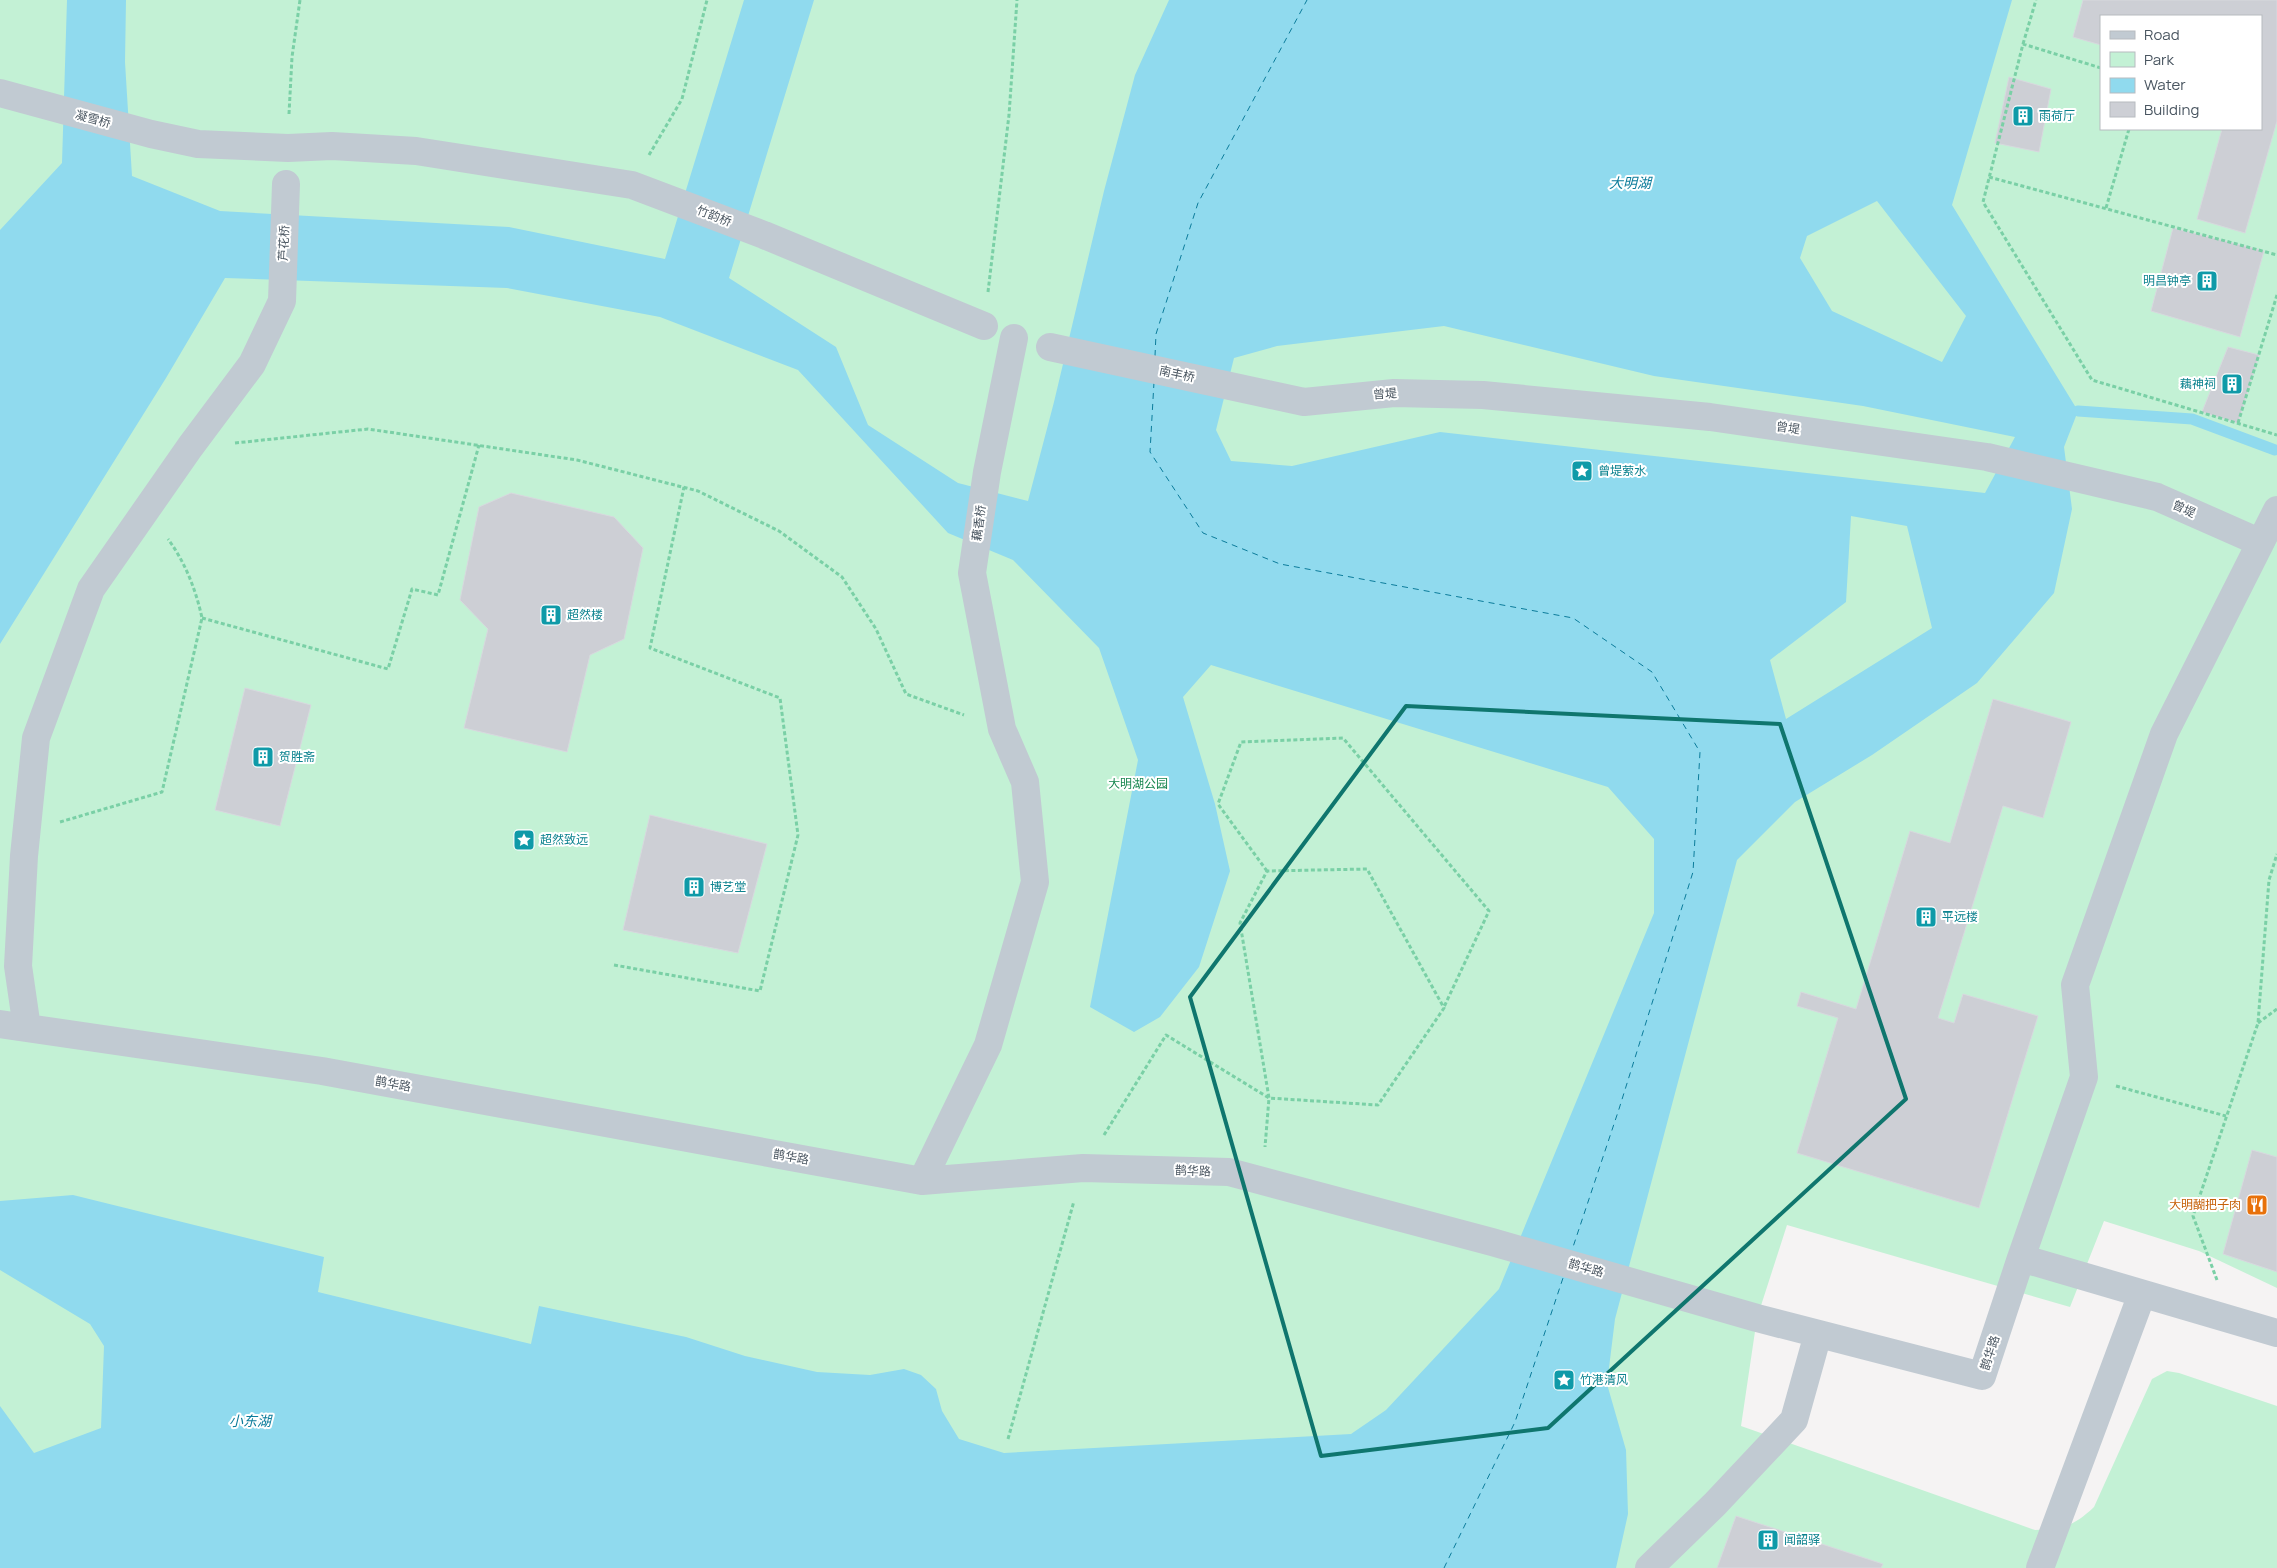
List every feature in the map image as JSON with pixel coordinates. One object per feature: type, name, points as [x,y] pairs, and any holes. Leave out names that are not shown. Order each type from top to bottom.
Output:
[{"type":"lane","name":"凝雪桥","points":[[0,94],[151,134],[198,144],[288,148]]},
{"type":"lane","name":"竹韵桥","points":[[288,148],[332,146],[416,151],[632,185],[764,235],[984,326]]},
{"type":"lane","name":"芦花桥","points":[[190,447],[252,364],[282,301],[286,184]]},
{"type":"lane","name":"藕香桥","points":[[922,1181],[988,1045],[1035,882],[1025,782],[1002,729],[972,573],[987,472],[1014,338]]},
{"type":"lane","name":"南丰桥","points":[[1050,347],[1304,402]]},
{"type":"lane","name":"曾堤","points":[[1304,402],[1394,393],[1483,395],[1710,417],[1987,457],[2157,497],[2259,542]]},
{"type":"lane","points":[[27,1028],[18,966],[26,832],[36,738],[91,590],[190,447]]},
{"type":"lane","points":[[2277,510],[2259,542],[2164,734],[2076,985],[2084,1077],[2021,1258],[2277,1334]]},
{"type":"lane","name":"鹊华路","points":[[0,1024],[322,1071],[922,1181],[1083,1168],[1229,1172],[1492,1242],[1818,1334],[1982,1376],[2021,1258]]},
{"type":"lane","points":[[2040,1568],[2142,1294]]},
{"type":"lane","points":[[1649,1568],[1715,1504],[1794,1420],[1818,1334]]},
{"type":"path","points":[[288,148],[292,56],[300,0]]},
{"type":"path","points":[[632,185],[682,99],[707,0]]},
{"type":"path","points":[[984,326],[1009,115],[1017,0]]},
{"type":"path","points":[[2036,0],[1983,202],[2092,380],[2277,435]]},
{"type":"path","points":[[2023,44],[2100,68]]},
{"type":"path","points":[[2106,208],[2129,130]]},
{"type":"path","points":[[1989,178],[2106,208],[2185,232],[2277,255]]},
{"type":"path","points":[[2238,423],[2277,295]]},
{"type":"path","points":[[190,447],[368,429],[577,460],[698,491],[779,531],[842,577],[876,629],[906,694],[1002,729]]},
{"type":"path","points":[[202,618],[388,669],[412,589],[438,595],[479,445]]},
{"type":"path","points":[[614,965],[760,991],[798,835],[780,698],[650,648],[684,487]]},
{"type":"path","points":[[26,832],[162,792],[202,618],[197,596],[179,553],[147,510]]},
{"type":"path","points":[[1008,1439],[1083,1168],[1166,1035],[1269,1098],[1378,1105],[1444,1008],[1489,911],[1343,738],[1241,742],[1218,804],[1267,871]]},
{"type":"path","points":[[2232,1320],[2193,1216],[2258,1023],[2269,880],[2277,854]]},
{"type":"path","points":[[1267,871],[1367,869],[1444,1008]]},
{"type":"path","points":[[1263,1182],[1269,1098],[1240,923],[1267,871]]},
{"type":"path","points":[[2258,1023],[2277,1009]]},
{"type":"path","points":[[2084,1077],[2226,1116]]},
{"type":"highlighted area","points":[[1406,706],[1780,724],[1906,1099],[1548,1428],[1321,1456],[1190,997]]},
{"type":"green space","name":"大明湖公园","points":[[0,0],[2277,0],[2277,1288],[2199,1251],[2104,1221],[2070,1307],[1787,1225],[1757,1318],[1741,1426],[2035,1530],[2053,1529],[2074,1522],[2094,1507],[2152,1379],[2167,1371],[2179,1373],[2277,1406],[2277,1568],[0,1568]]},
{"type":"water","points":[[67,0],[126,0],[125,62],[132,176],[220,211],[509,227],[665,259],[744,0],[814,0],[729,278],[836,347],[868,425],[958,483],[1028,501],[1054,402],[1104,191],[1135,75],[1169,0],[2012,0],[1952,205],[2078,411],[2064,447],[2072,509],[2054,593],[1977,683],[1872,755],[1795,802],[1737,860],[1615,1319],[1607,1384],[1626,1450],[1628,1514],[1616,1568],[0,1568],[0,1406],[34,1453],[101,1428],[104,1346],[90,1324],[0,1270],[0,1201],[73,1195],[324,1257],[318,1292],[531,1344],[539,1306],[686,1337],[745,1356],[817,1372],[870,1375],[904,1369],[921,1375],[936,1389],[942,1411],[959,1439],[1004,1453],[1351,1434],[1386,1410],[1499,1289],[1654,913],[1654,839],[1608,787],[1211,665],[1183,697],[1215,804],[1230,871],[1199,967],[1160,1017],[1134,1032],[1090,1007],[1138,760],[1099,648],[1013,560],[948,533],[798,370],[660,317],[507,288],[225,278],[166,378],[0,644],[0,230],[62,163]],"holes":[[[1877,201],[1966,316],[1942,362],[1832,311],[1800,258],[1807,236]],[[1444,326],[1654,376],[1863,406],[2015,437],[1985,493],[1440,432],[1292,466],[1231,461],[1216,430],[1234,358],[1277,346]],[[1851,516],[1907,526],[1932,628],[1786,719],[1770,660],[1846,602]]]},
{"type":"building","points":[[2083,0],[2277,0],[2277,121],[2245,233],[2197,219],[2222,130],[2262,130],[2262,15],[2100,15],[2100,45],[2073,37]]},
{"type":"building","name":"雨荷厅","points":[[2009,77],[2051,89],[2039,152],[1995,143]]},
{"type":"building","name":"明昌钟亭","points":[[2173,228],[2264,251],[2240,337],[2151,311]]},
{"type":"building","name":"藕神祠","points":[[2228,347],[2259,355],[2238,423],[2202,412]]},
{"type":"building","name":"超然楼","points":[[511,493],[614,517],[643,548],[624,639],[590,655],[567,752],[464,728],[488,629],[460,600],[479,507]]},
{"type":"building","name":"贺胜斋","points":[[245,688],[311,705],[280,826],[215,810]]},
{"type":"building","name":"平远楼","points":[[1993,699],[2071,722],[2043,818],[2003,806],[1938,1018],[1954,1023],[1963,994],[2038,1016],[1979,1208],[1797,1153],[1838,1018],[1797,1006],[1801,992],[1856,1009],[1910,831],[1950,843]]},
{"type":"building","name":"博艺堂","points":[[650,815],[767,844],[738,953],[623,930]]},
{"type":"building","name":"大明醐把子肉","points":[[2252,1150],[2277,1157],[2277,1272],[2223,1254]]},
{"type":"building","name":"闻韶驿","points":[[1736,1516],[1883,1564],[1881,1568],[1717,1568]]},
{"type":"waterway","points":[[2078,411],[2192,419],[2275,450]]},
{"type":"ferry route","points":[[1155,356],[1156,334],[1198,203],[1307,0]]},
{"type":"ferry route","points":[[1154,382],[1150,452],[1203,533],[1280,564],[1573,618],[1652,672],[1700,752],[1693,872],[1619,1109],[1572,1250]]},
{"type":"ferry route","points":[[1444,1568],[1515,1422],[1564,1275]]},
{"type":"place","name":"雨荷厅","points":[[2023,116]]},
{"type":"place","name":"明昌钟亭","points":[[2207,281]]},
{"type":"place","name":"藕神祠","points":[[2232,384]]},
{"type":"place","name":"曾堤萦水","points":[[1582,471]]},
{"type":"place","name":"超然楼","points":[[551,615]]},
{"type":"place","name":"贺胜斋","points":[[263,757]]},
{"type":"place","name":"超然致远","points":[[524,840]]},
{"type":"place","name":"博艺堂","points":[[694,887]]},
{"type":"place","name":"平远楼","points":[[1926,917]]},
{"type":"place","name":"大明醐把子肉","points":[[2257,1205]]},
{"type":"place","name":"竹港清风","points":[[1564,1380]]},
{"type":"place","name":"闻韶驿","points":[[1768,1540]]},
{"type":"water label","name":"大明湖","points":[[1630,183]]},
{"type":"water label","name":"小东湖","points":[[250,1421]]}]
